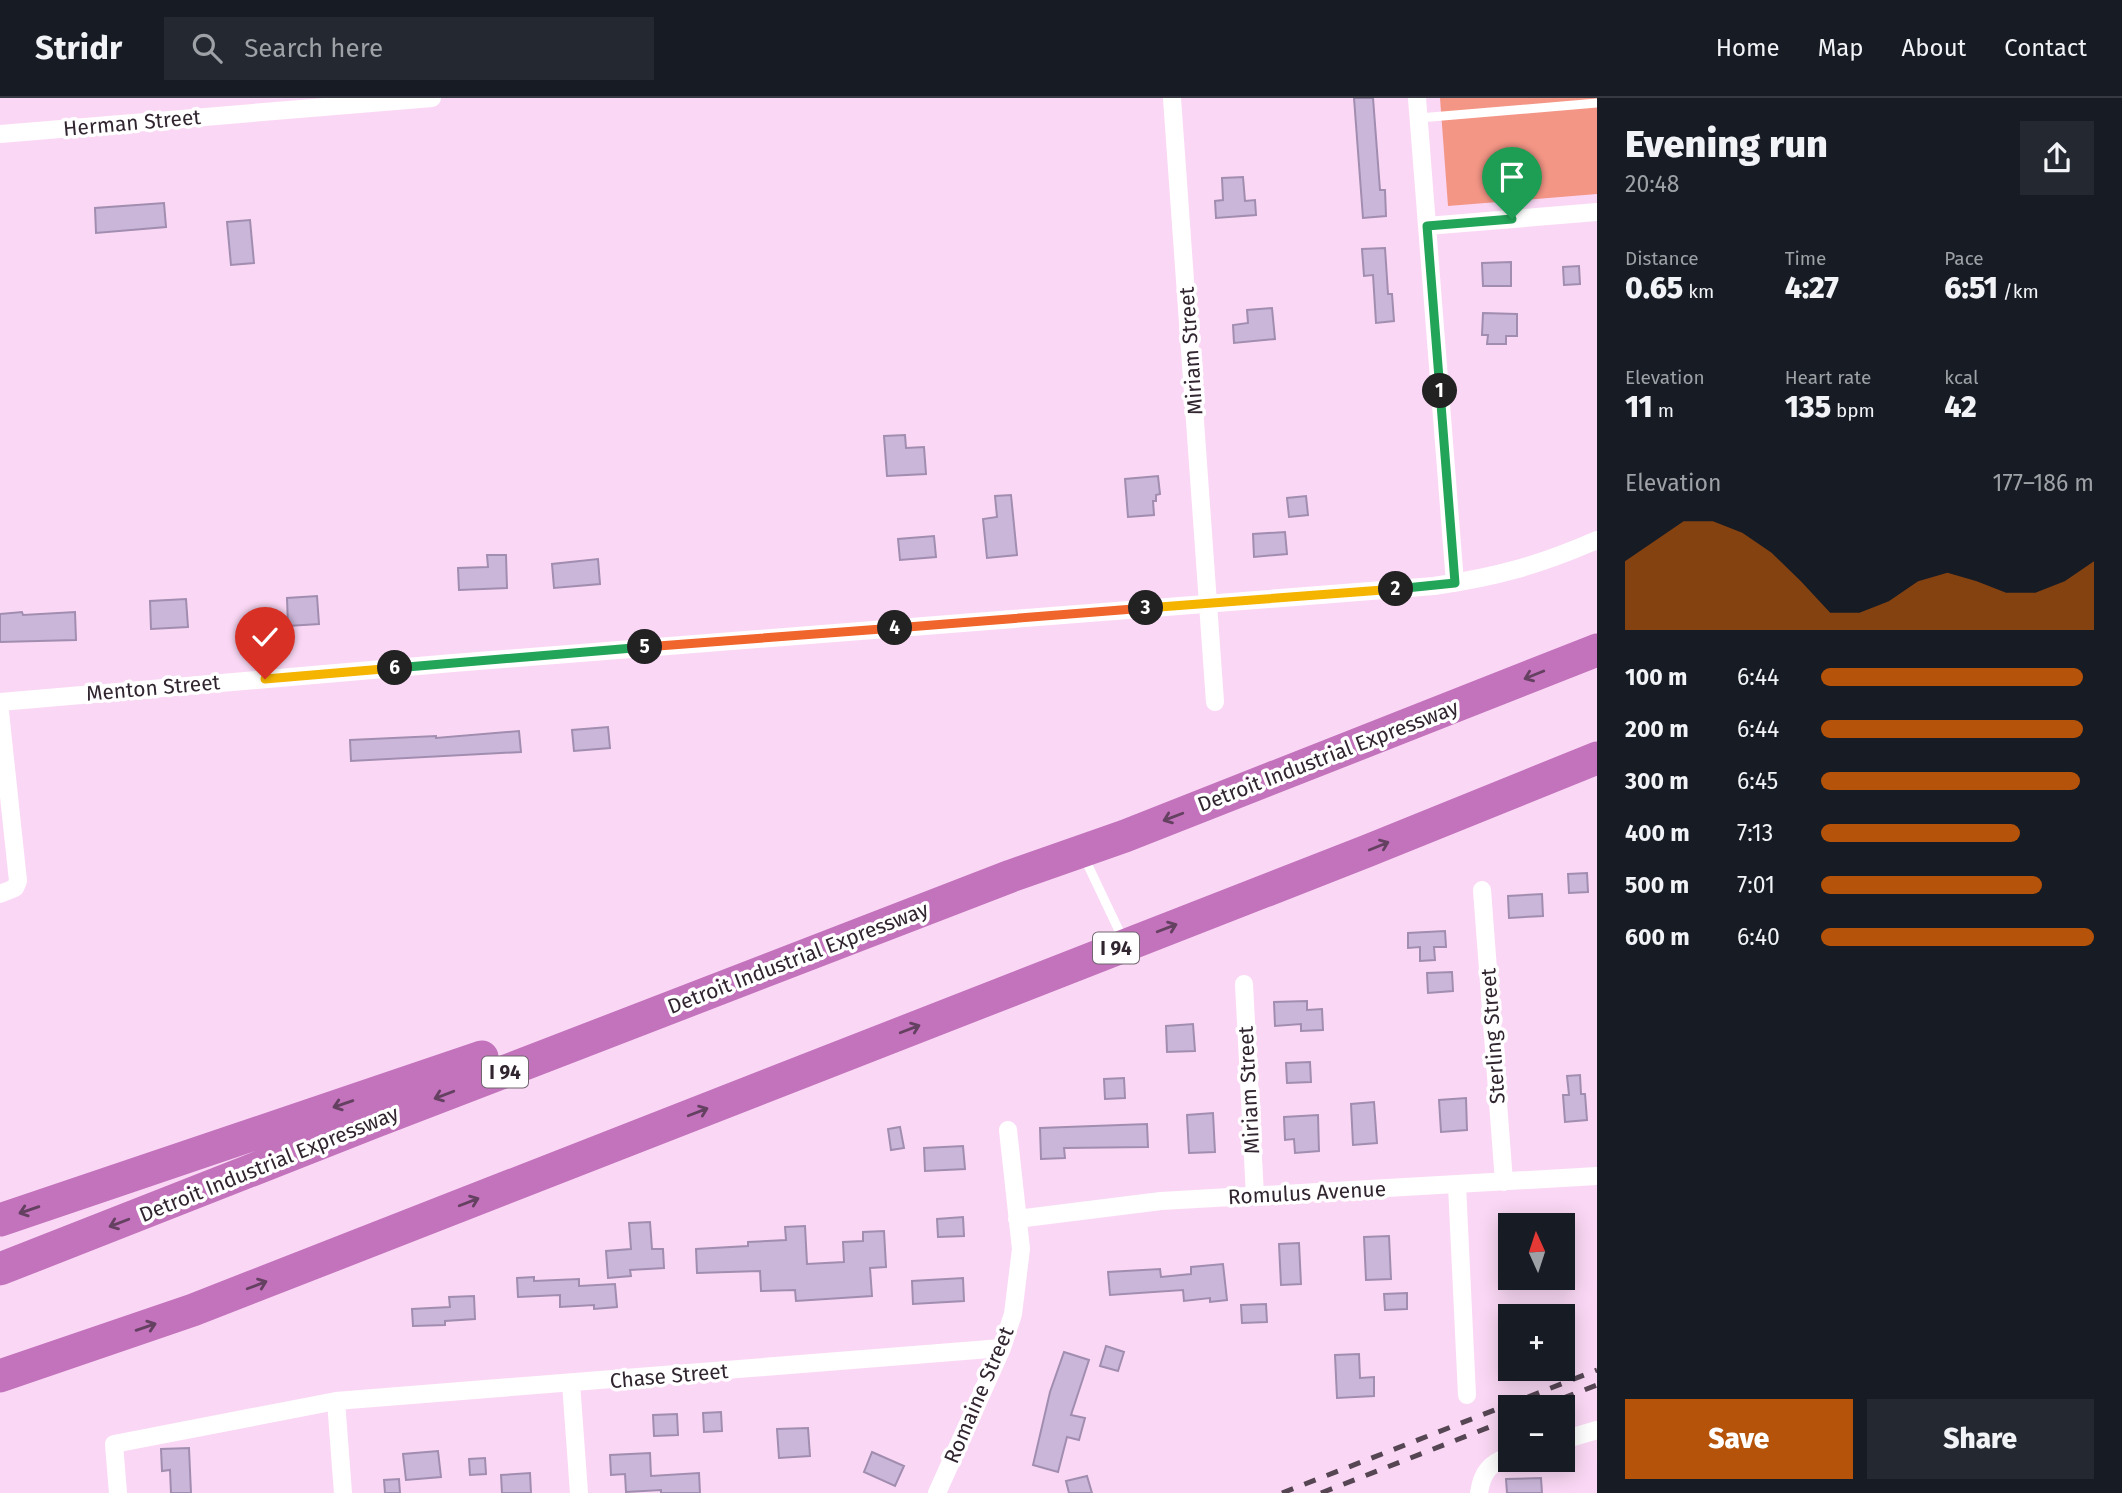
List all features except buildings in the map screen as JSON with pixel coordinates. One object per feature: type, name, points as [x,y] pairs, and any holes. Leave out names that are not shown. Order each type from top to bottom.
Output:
[{"type":"highway","name":"Detroit Industrial Expressway","points":[[0,1269],[1011,876],[1082,852],[1597,650]]},
{"type":"highway","name":"I 94","points":[[0,1376],[193,1310],[1597,758]]},
{"type":"highway","points":[[0,1220],[1011,876]]},
{"type":"highway","points":[[0,1392],[99,1343]]},
{"type":"street","name":"Herman Street","points":[[0,134],[432,98]]},
{"type":"street","name":"Miriam Street","points":[[1172,98],[1215,702]]},
{"type":"street","points":[[1417,98],[1455,583]]},
{"type":"street","points":[[1427,226],[1597,212]]},
{"type":"street","name":"Menton Street","points":[[0,702],[1455,583],[1502,575],[1557,558],[1597,540]]},
{"type":"street","points":[[0,712],[18,881],[15,888],[0,894]]},
{"type":"street","name":"Sterling Street","points":[[1482,890],[1504,1182]]},
{"type":"street","name":"Miriam Street","points":[[1244,984],[1255,1196]]},
{"type":"street","name":"Romaine Street","points":[[937,1493],[1002,1348],[1013,1314],[1020,1276],[1021,1249],[1007,1130]]},
{"type":"street","name":"Romulus Avenue","points":[[1017,1219],[1114,1206],[1597,1176]]},
{"type":"street","points":[[1457,1185],[1467,1395]]},
{"type":"street","name":"Chase Street","points":[[118,1493],[114,1444],[336,1401],[1002,1348]]},
{"type":"street","points":[[571,1384],[579,1493]]},
{"type":"street","points":[[336,1401],[343,1493]]},
{"type":"street","points":[[1575,1436],[1597,1430]]},
{"type":"street","points":[[1479,1493],[1481,1479],[1488,1467],[1498,1462]]},
{"type":"lane","points":[[1419,118],[1597,103]]},
{"type":"lane","points":[[1082,852],[1126,945]]},
{"type":"shaded area","points":[[1440,98],[1597,98],[1597,194],[1448,206]]},
{"type":"railway","points":[[1282,1493],[1597,1370]]},
{"type":"railway","points":[[1571,1395],[1597,1385]]},
{"type":"railway","points":[[1321,1493],[1498,1424]]},
{"type":"route","points":[[265,679],[1455,583],[1427,226],[1512,219]]}]
